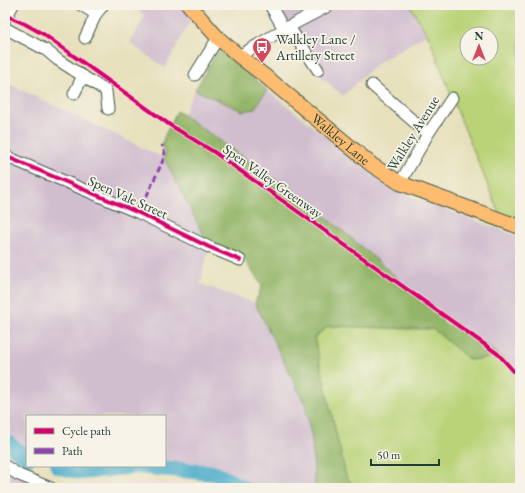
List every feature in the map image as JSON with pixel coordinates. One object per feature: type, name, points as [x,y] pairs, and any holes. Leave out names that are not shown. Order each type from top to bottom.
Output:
[{"type":"main road","name":"Walkley Lane","points":[[189,5],[218,38],[372,165],[400,183],[516,226]]},
{"type":"street","points":[[5,19],[13,5]]},
{"type":"street","points":[[81,5],[100,10],[85,38]]},
{"type":"street","points":[[270,5],[318,70]]},
{"type":"street","points":[[239,56],[286,28],[330,5]]},
{"type":"street","points":[[5,28],[46,50],[58,60],[106,91],[108,109]]},
{"type":"street","points":[[195,76],[218,38]]},
{"type":"street","points":[[74,94],[82,76]]},
{"type":"street","points":[[372,85],[428,134]]},
{"type":"street","name":"Walkley Avenue","points":[[400,183],[428,134],[452,98]]},
{"type":"street","name":"Spen Vale Street","points":[[5,156],[139,213],[240,260]]},
{"type":"street","points":[[5,466],[19,475],[51,488]]},
{"type":"shaded area","points":[[134,5],[189,5],[195,12],[165,68],[130,43],[145,16]]},
{"type":"shaded area","points":[[270,5],[410,5],[427,34],[377,63],[343,96],[318,74]]},
{"type":"shaded area","points":[[5,82],[164,158],[209,247],[200,284],[255,303],[305,404],[312,440],[315,488],[243,488],[214,473],[148,467],[166,467],[166,415],[26,415],[26,457],[5,441]]},
{"type":"shaded area","points":[[195,90],[243,111],[254,109],[267,90],[393,190],[520,237],[520,373],[498,354],[421,299],[307,201],[183,115]]},
{"type":"shaded area","points":[[5,459],[42,488],[5,488]]},
{"type":"shaded area","points":[[62,467],[126,467],[81,472]]},
{"type":"shaded area","points":[[220,483],[230,488],[81,488],[73,484]]},
{"type":"green space","points":[[410,5],[520,5],[520,227],[502,220],[452,98],[430,39]]},
{"type":"green space","points":[[219,49],[267,90],[254,109],[243,111],[195,90]]},
{"type":"green space","points":[[177,111],[307,201],[421,299],[498,354],[487,358],[470,360],[433,329],[328,326],[314,338],[346,476],[355,488],[315,488],[312,440],[305,404],[255,303],[262,286],[241,254],[206,240],[164,158],[165,153],[162,145],[164,137]]},
{"type":"green space","points":[[328,326],[433,329],[470,360],[487,358],[498,354],[520,373],[520,488],[355,488],[346,476],[314,338]]},
{"type":"waterway","points":[[5,441],[26,457]]},
{"type":"waterway","points":[[62,467],[81,472],[126,467]]},
{"type":"waterway","points":[[148,467],[214,473],[243,488]]},
{"type":"marked path","points":[[139,213],[164,158],[165,153],[162,145]]},
{"type":"cycle path","name":"Spen Valley Greenway","points":[[5,15],[43,34],[170,125],[214,152],[498,354],[520,378]]},
{"type":"cycle path","points":[[5,156],[139,213],[209,247],[240,260]]},
{"type":"place","name":"Walkley Lane / Artillery Street","points":[[262,64]]}]
